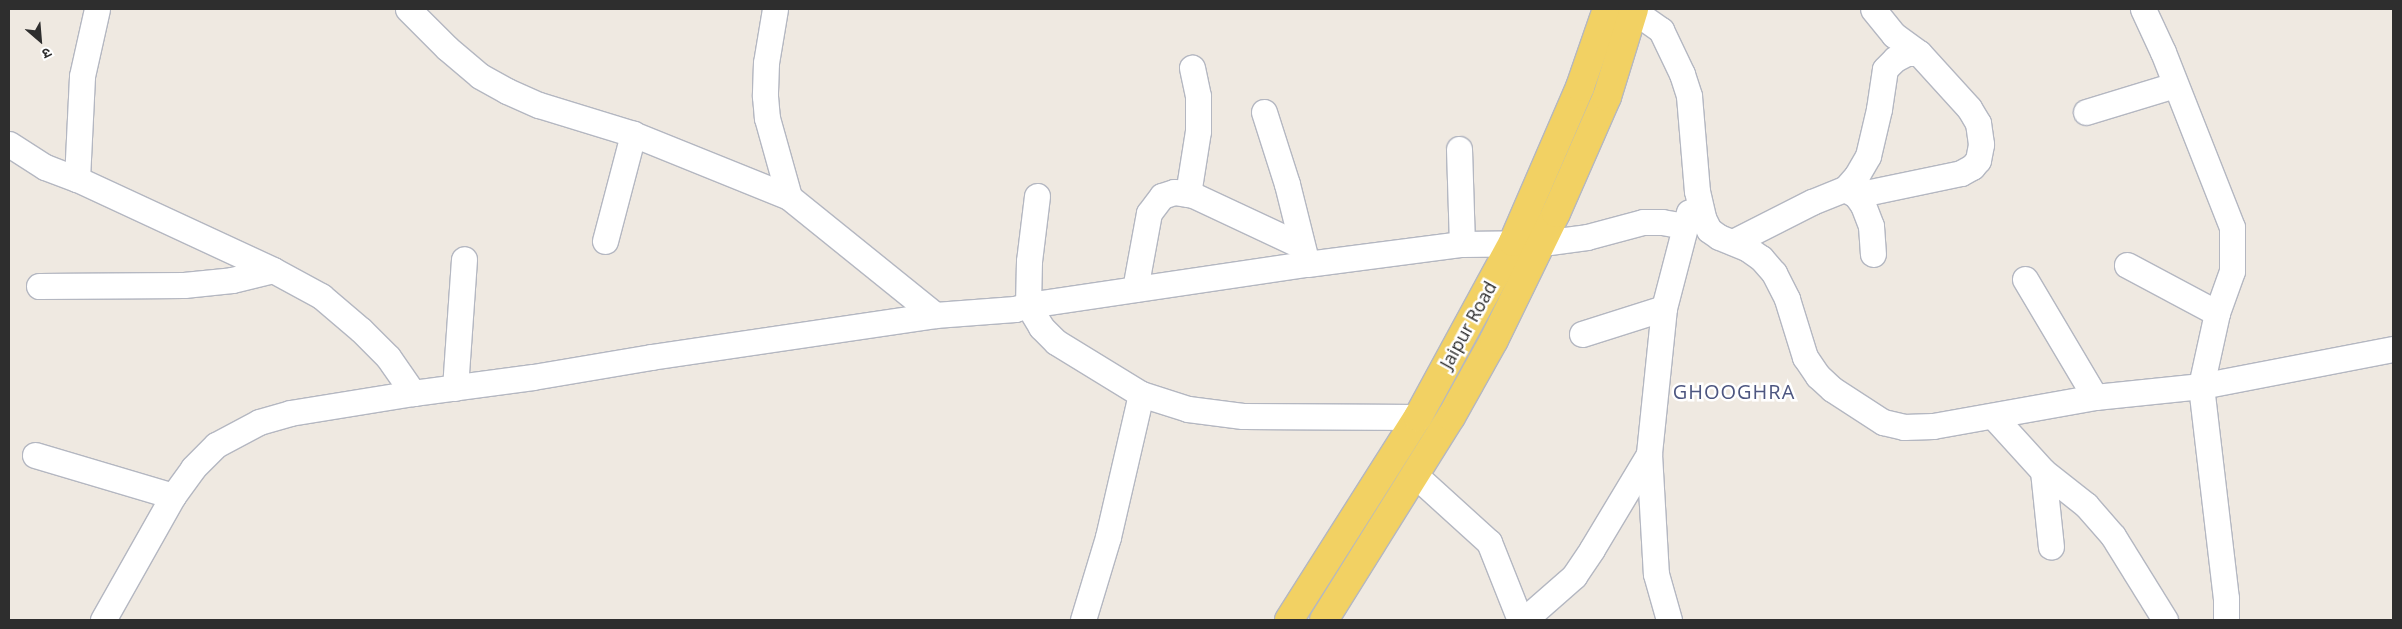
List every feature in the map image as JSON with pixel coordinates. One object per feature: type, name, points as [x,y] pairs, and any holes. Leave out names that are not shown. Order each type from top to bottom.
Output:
[{"type":"main road","name":"Jaipur Road","points":[[1289,620],[1418,417],[1513,242],[1580,87],[1626,9]]},
{"type":"main road","name":"Jaipur Road","points":[[1324,620],[1451,417],[1494,340],[1542,243],[1606,97],[1626,9]]},
{"type":"street","points":[[77,180],[82,76],[97,9]]},
{"type":"street","points":[[408,9],[446,48],[480,76],[507,91],[539,106],[633,134],[789,197],[936,315]]},
{"type":"street","points":[[775,9],[766,63],[765,96],[767,118],[789,197]]},
{"type":"street","points":[[1626,9],[1661,30],[1682,74],[1689,96],[1698,191],[1703,218],[1709,230],[1719,237],[1748,249],[1761,258],[1774,273],[1794,319],[1805,357],[1818,376],[1832,389],[1883,422],[1904,427],[1933,426],[2095,397],[2201,386],[2393,349]]},
{"type":"street","points":[[1733,242],[1812,202],[1851,192],[1960,174],[1972,167],[1978,160],[1981,144],[1978,123],[1969,108],[1918,53],[1894,35],[1872,9]]},
{"type":"street","points":[[2143,9],[2176,85],[2232,227],[2232,271],[2217,313],[2201,386],[2226,598],[2226,620]]},
{"type":"street","points":[[1873,254],[1871,226],[1851,192],[1857,175],[1868,156],[1879,109],[1885,69],[1895,59],[1907,53],[1918,53]]},
{"type":"street","points":[[1188,194],[1198,131],[1198,96],[1192,68]]},
{"type":"street","points":[[2086,112],[2176,85]]},
{"type":"street","points":[[1264,112],[1287,184],[1305,255]]},
{"type":"street","points":[[605,241],[633,134]]},
{"type":"street","points":[[9,144],[45,167],[273,270],[321,296],[361,330],[388,357],[413,392]]},
{"type":"street","points":[[1459,149],[1462,244]]},
{"type":"street","points":[[1669,620],[1656,574],[1649,454],[1664,308],[1684,226],[1698,191]]},
{"type":"street","points":[[1135,289],[1149,212],[1162,196],[1174,192],[1188,194],[1305,255]]},
{"type":"street","points":[[1037,196],[1032,228],[1028,305],[1041,327],[1056,342],[1141,394],[1188,409],[1243,416],[1418,417]]},
{"type":"street","points":[[103,620],[173,496],[193,468],[216,445],[259,422],[290,413],[413,392],[455,388],[936,315],[1015,309],[1028,305],[1135,289],[1305,255],[1462,244],[1542,243],[1587,237],[1643,222],[1662,222],[1684,226]]},
{"type":"street","points":[[455,388],[464,259]]},
{"type":"street","points":[[2127,265],[2217,313]]},
{"type":"street","points":[[39,286],[184,285],[232,280],[273,270]]},
{"type":"street","points":[[2025,279],[2095,397]]},
{"type":"street","points":[[1582,334],[1664,308]]},
{"type":"street","points":[[1083,620],[1108,537],[1141,394]]},
{"type":"street","points":[[1993,416],[2043,471],[2086,505],[2113,536],[2166,620]]},
{"type":"street","points":[[1524,620],[1574,576],[1649,454]]},
{"type":"street","points":[[35,455],[173,496]]},
{"type":"street","points":[[2043,471],[2051,547]]},
{"type":"street","points":[[1415,475],[1489,542],[1520,620]]},
{"type":"district","name":"GHOOGHRA","points":[[1734,391]]}]
